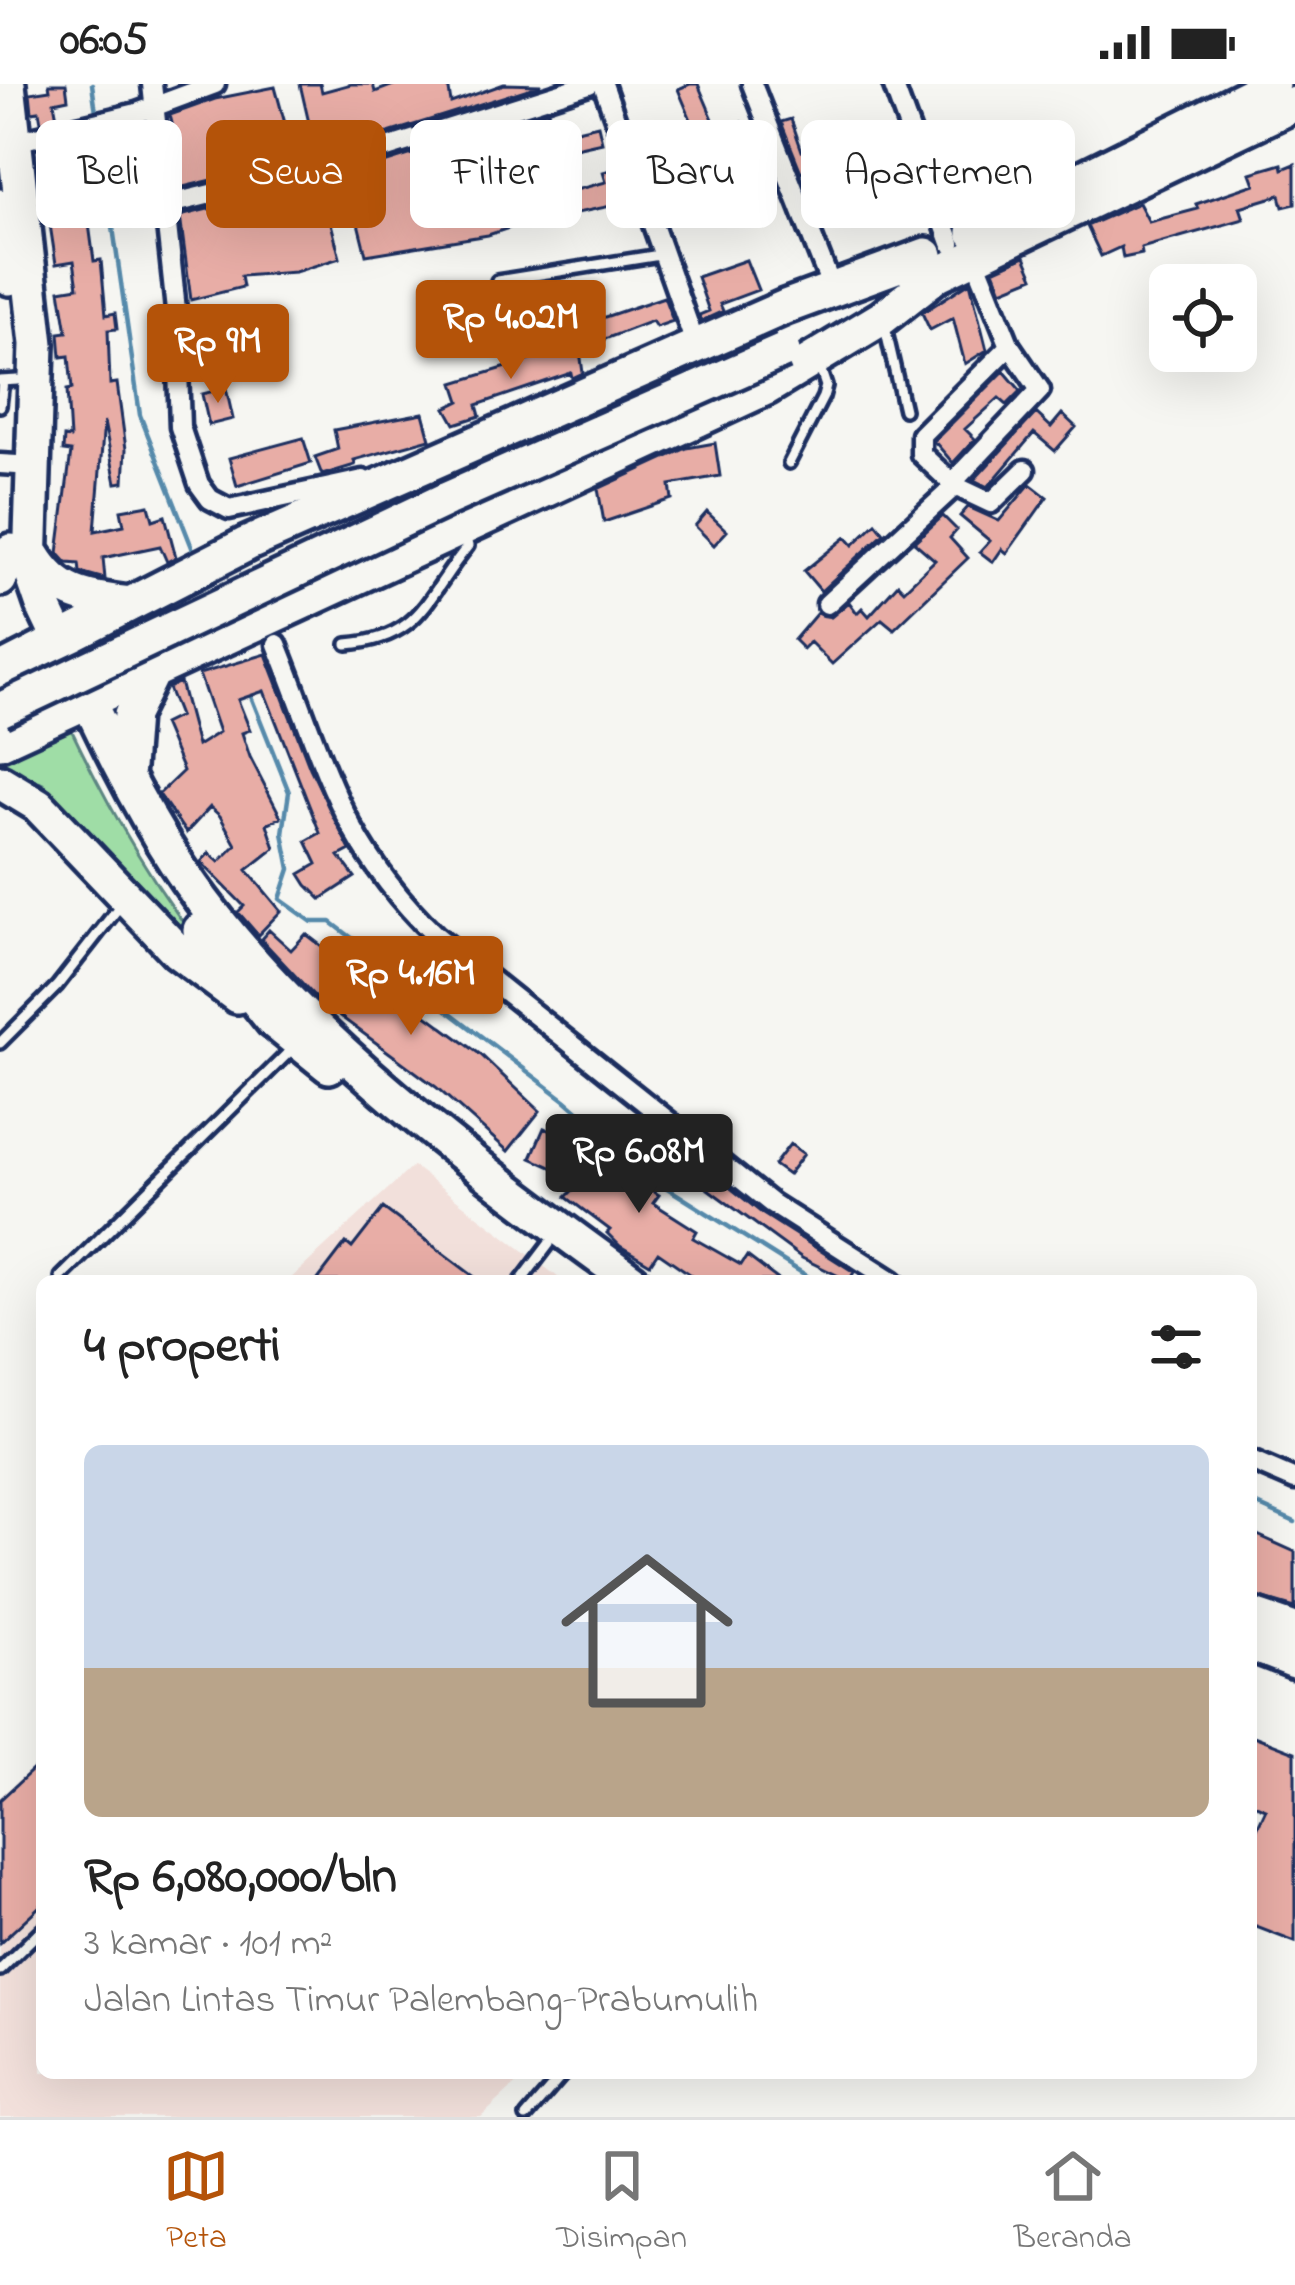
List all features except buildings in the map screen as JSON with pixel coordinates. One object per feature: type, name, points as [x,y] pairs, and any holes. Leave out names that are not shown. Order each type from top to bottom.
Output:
[{"type":"highway","points":[[8,84],[19,141],[38,344],[9,565]]},
{"type":"highway","points":[[0,710],[779,343],[1272,84]]},
{"type":"highway","points":[[0,670],[52,638],[248,544],[696,346],[832,288],[947,257],[1295,104]]},
{"type":"highway","points":[[0,206],[9,565]]},
{"type":"highway","points":[[0,742],[817,360],[882,318],[947,257]]},
{"type":"highway","points":[[0,687],[440,480],[779,343]]},
{"type":"highway","points":[[9,565],[46,576],[71,595],[140,598]]},
{"type":"highway","points":[[9,565],[35,585],[82,706],[174,893],[286,1031]]},
{"type":"highway","points":[[128,778],[131,715],[168,661]]},
{"type":"highway","points":[[82,706],[177,864],[212,912],[322,1034],[624,1275]]},
{"type":"highway","points":[[0,782],[38,805],[178,952],[286,1031],[589,1275]]},
{"type":"highway","points":[[1257,1617],[1295,1630]]},
{"type":"highway","points":[[1257,1646],[1295,1661]]},
{"type":"street","points":[[149,120],[152,84]]},
{"type":"street","points":[[19,141],[147,109],[215,84]]},
{"type":"street","points":[[182,202],[349,160],[589,84]]},
{"type":"street","points":[[603,84],[696,346]]},
{"type":"street","points":[[752,84],[832,288]]},
{"type":"street","points":[[826,604],[954,484],[1039,395],[947,257],[893,84]]},
{"type":"street","points":[[167,228],[180,427],[184,449],[209,500],[219,507],[241,508],[430,464]]},
{"type":"street","points":[[1010,346],[921,434],[921,454],[954,484],[992,503],[1025,470]]},
{"type":"street","points":[[277,644],[326,782],[358,846],[397,897],[436,935],[771,1203],[884,1275]]},
{"type":"street","points":[[1257,1464],[1295,1480]]},
{"type":"lane","points":[[496,281],[666,254]]},
{"type":"lane","points":[[882,318],[904,410]]},
{"type":"lane","points":[[789,463],[823,398],[824,374],[817,360]]},
{"type":"lane","points":[[346,644],[376,642],[411,625],[468,546],[462,526]]},
{"type":"lane","points":[[0,1043],[57,986],[126,899]]},
{"type":"lane","points":[[63,1275],[286,1031]]},
{"type":"lane","points":[[526,1275],[549,1244]]},
{"type":"lane","points":[[0,1970],[36,1935]]},
{"type":"lane","points":[[526,2117],[559,2079]]},
{"type":"shaded area","points":[[413,1166],[555,1275],[295,1275]]},
{"type":"shaded area","points":[[36,1764],[36,2079],[522,2079],[481,2117],[0,2117],[0,1797]]},
{"type":"green space","points":[[68,723],[137,853],[222,972],[156,915],[43,783],[0,764],[0,752]]},
{"type":"waterway","points":[[92,84],[97,119]]},
{"type":"waterway","points":[[113,228],[140,415],[195,555]]},
{"type":"waterway","points":[[250,694],[289,792],[283,833],[290,869],[280,899],[312,922],[331,922],[565,1100],[664,1186],[805,1275]]},
{"type":"waterway","points":[[1257,1505],[1295,1522]]}]
